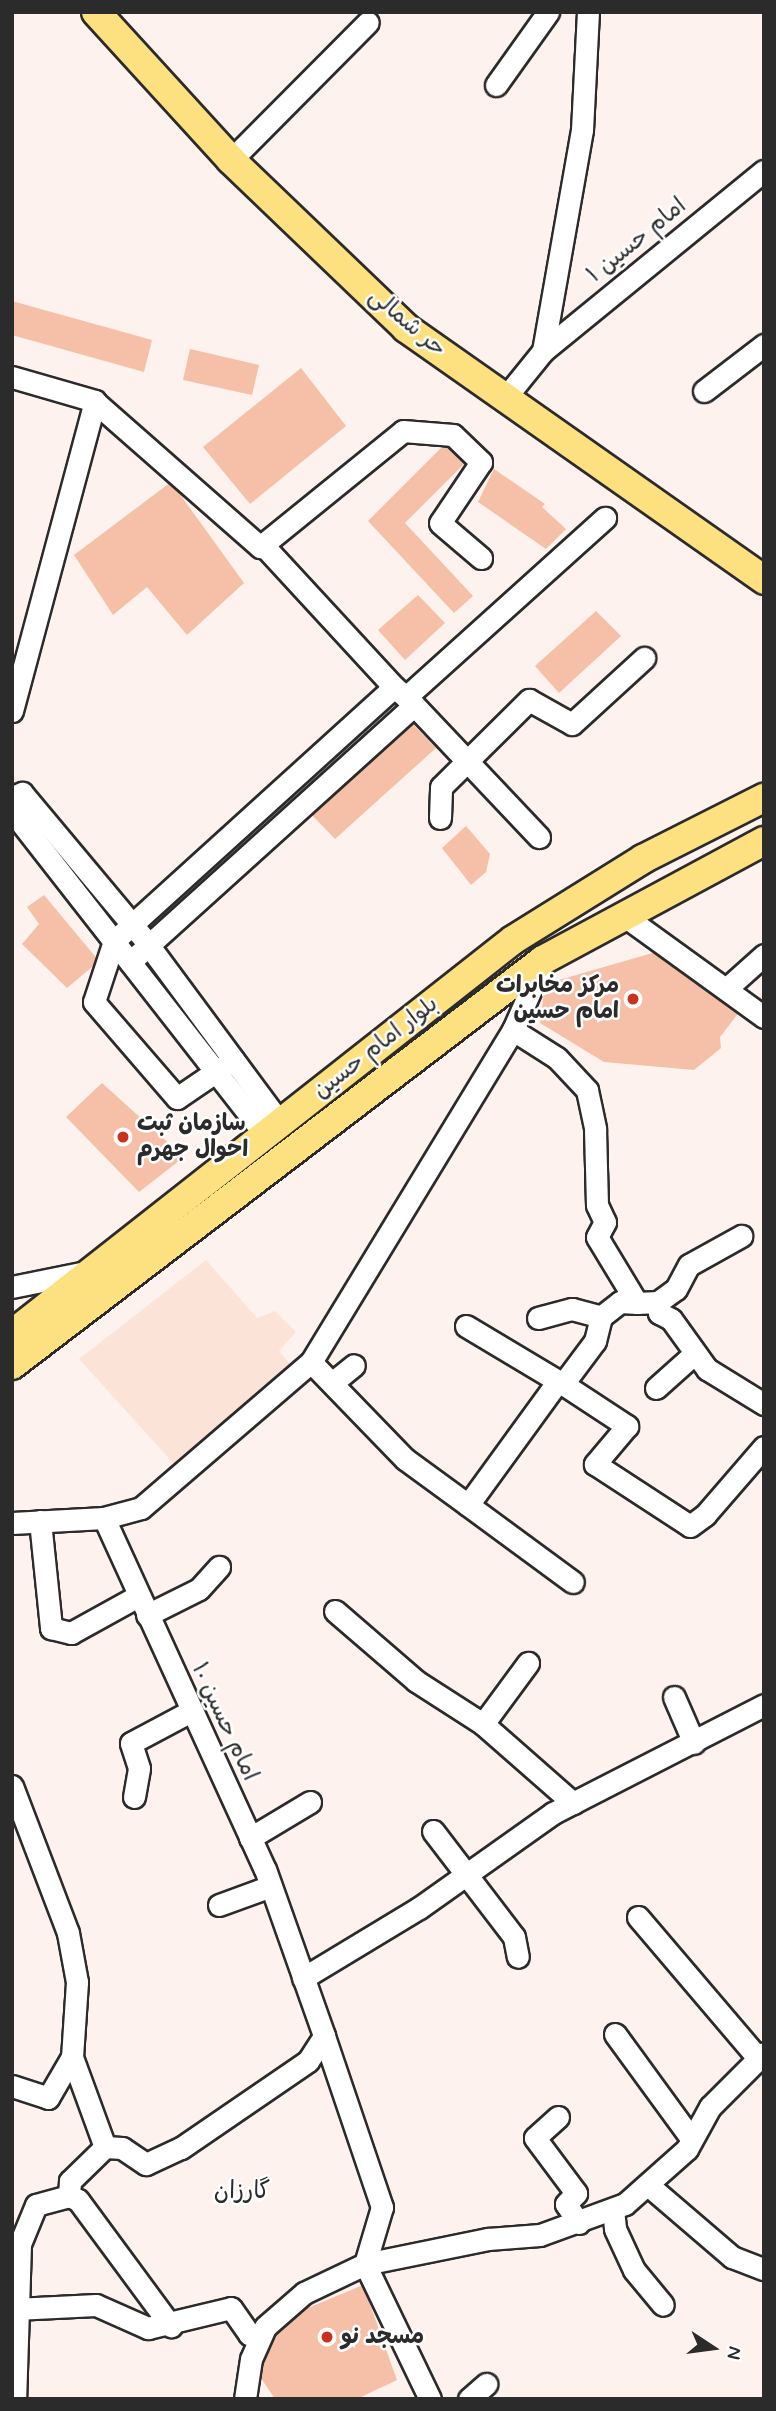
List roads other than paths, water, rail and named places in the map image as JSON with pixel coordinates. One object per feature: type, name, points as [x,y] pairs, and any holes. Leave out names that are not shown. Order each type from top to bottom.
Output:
[{"type":"main road","name":"حر شمالی","points":[[104,15],[230,160],[406,328],[764,580]]},
{"type":"main road","name":"بلوار امام حسین","points":[[12,1364],[28,1332],[93,1270],[513,940],[643,859],[764,798]]},
{"type":"main road","name":"بلوار امام حسین","points":[[28,1332],[543,960],[764,841]]},
{"type":"street","points":[[496,85],[548,12]]},
{"type":"street","points":[[543,351],[582,130],[588,12]]},
{"type":"street","points":[[230,160],[368,22]]},
{"type":"street","name":"امام حسین ۱","points":[[505,398],[543,351],[764,171]]},
{"type":"street","points":[[704,391],[764,345]]},
{"type":"street","points":[[12,377],[94,402],[263,545],[539,837]]},
{"type":"street","points":[[12,711],[94,402]]},
{"type":"street","points":[[263,545],[403,432],[453,435],[481,462],[440,523],[481,558]]},
{"type":"street","points":[[225,1065],[177,1098],[94,1002],[114,941],[130,923],[404,696],[605,518]]},
{"type":"street","points":[[440,818],[441,786],[465,759],[529,700],[572,724],[645,657]]},
{"type":"street","points":[[130,962],[404,696]]},
{"type":"street","points":[[12,796],[22,793],[148,945],[225,1065],[273,1129]]},
{"type":"street","points":[[12,811],[130,962],[225,1065]]},
{"type":"street","points":[[623,915],[764,1017]]},
{"type":"street","points":[[726,989],[764,955]]},
{"type":"street","points":[[12,1523],[104,1518],[141,1508],[311,1362],[513,1030],[543,960]]},
{"type":"street","points":[[513,1030],[557,1058],[587,1090],[595,1129],[597,1205],[605,1222],[597,1237],[647,1303],[671,1320],[694,1354],[718,1377],[764,1404]]},
{"type":"street","points":[[468,1505],[595,1341],[601,1317],[620,1302],[647,1303],[676,1289],[689,1265],[741,1236]]},
{"type":"street","points":[[12,1287],[93,1270]]},
{"type":"street","points":[[538,1318],[572,1309],[601,1317]]},
{"type":"street","points":[[466,1326],[627,1426],[595,1464],[690,1526],[705,1516],[764,1447]]},
{"type":"street","points":[[656,1388],[694,1354]]},
{"type":"street","points":[[311,1362],[405,1459],[573,1582]]},
{"type":"street","points":[[332,1383],[354,1366]]},
{"type":"street","name":"امام حسین ۱۰","points":[[104,1518],[189,1712],[271,1886],[324,2036],[382,2207],[365,2264]]},
{"type":"street","points":[[40,1521],[51,1628],[71,1633],[143,1606],[200,1589],[219,1567]]},
{"type":"street","points":[[335,1611],[416,1681],[483,1724],[573,1803]]},
{"type":"street","points":[[483,1724],[528,1662]]},
{"type":"street","points":[[674,1697],[694,1743]]},
{"type":"street","points":[[303,1978],[419,1908],[465,1872],[573,1803],[764,1705]]},
{"type":"street","points":[[134,1797],[139,1768],[131,1743],[189,1712]]},
{"type":"street","points":[[12,1786],[68,1933],[77,1982],[72,2057],[105,2147]]},
{"type":"street","points":[[250,1839],[310,1802]]},
{"type":"street","points":[[433,1831],[513,1937],[518,1957]]},
{"type":"street","points":[[219,1905],[271,1886]]},
{"type":"street","points":[[245,2399],[261,2336],[304,2293],[365,2264],[488,2239],[540,2235],[579,2223],[613,2209],[648,2185],[687,2149],[690,2137],[710,2107],[761,2055],[638,1917]]},
{"type":"street","points":[[615,2034],[690,2137]]},
{"type":"street","points":[[69,2196],[70,2181],[105,2147],[122,2148],[146,2164],[181,2148],[308,2061],[324,2036]]},
{"type":"street","points":[[12,2086],[48,2098],[72,2057]]},
{"type":"street","points":[[558,2116],[535,2138],[576,2193],[566,2204],[579,2223]]},
{"type":"street","points":[[648,2185],[732,2257],[764,2269]]},
{"type":"street","points":[[15,2399],[15,2309],[20,2244],[36,2205],[69,2196],[78,2200],[171,2326]]},
{"type":"street","points":[[613,2209],[615,2229],[634,2270],[663,2305]]},
{"type":"street","points":[[365,2264],[430,2399]]},
{"type":"street","points":[[15,2309],[96,2305],[148,2328],[171,2326],[231,2308],[249,2334],[261,2336]]},
{"type":"street","points":[[469,2399],[486,2384]]},
{"type":"place","name":"مرکز مخابرات امام حسین","points":[[633,999]]},
{"type":"place","name":"سازمان ثبت احوال جهرم","points":[[123,1137]]},
{"type":"place","name":"مسجد نو","points":[[327,2337]]},
{"type":"district","name":"گارزان","points":[[242,2192]]}]
